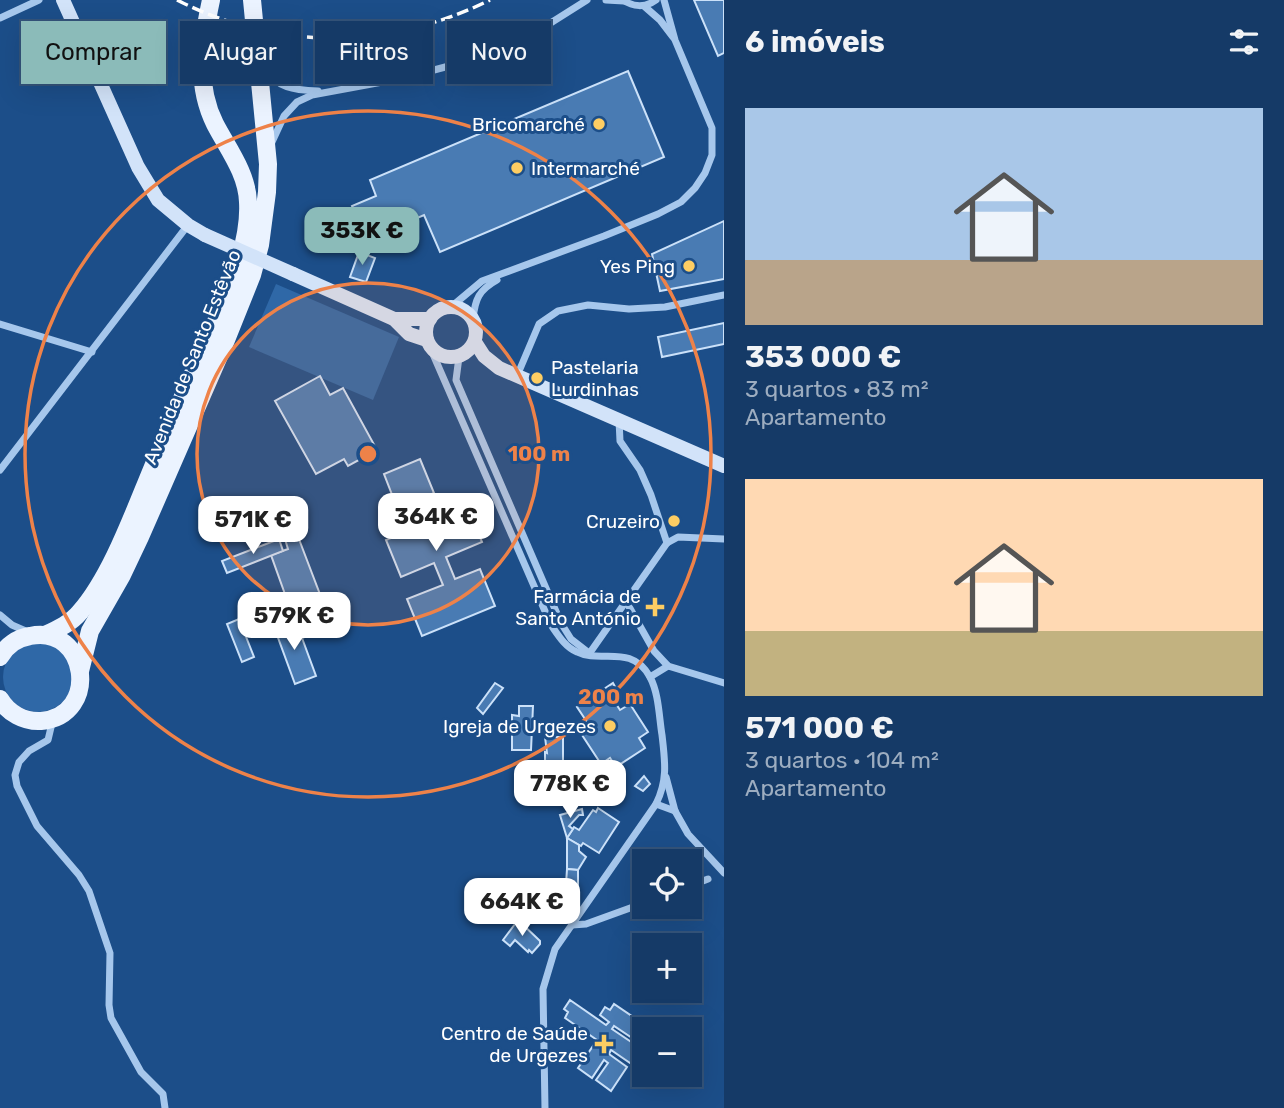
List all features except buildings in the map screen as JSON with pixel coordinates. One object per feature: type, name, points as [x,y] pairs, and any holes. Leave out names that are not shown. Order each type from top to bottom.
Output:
[{"type":"main road","points":[[63,0],[138,167],[158,200],[188,225],[394,319],[409,334],[428,343],[442,356],[461,356],[499,368],[724,466]]},
{"type":"main road","name":"Avenida de Santo Estêvão","points":[[0,657],[11,643],[66,625],[81,611],[115,553],[213,328],[238,261],[248,217],[247,194],[237,165],[211,113],[201,76],[202,44],[211,0]]},
{"type":"main road","name":"Avenida de Santo Estêvão","points":[[252,0],[254,21]]},
{"type":"main road","name":"Avenida de Santo Estêvão","points":[[44,720],[67,709],[77,696],[90,631],[131,557],[252,275],[265,216],[268,163],[261,84]]},
{"type":"main road","points":[[428,343],[427,325],[435,312],[451,307],[460,308],[473,319],[476,327],[475,342],[484,356],[499,368]]},
{"type":"main road","points":[[394,319],[430,318]]},
{"type":"main road","points":[[461,356],[475,342]]},
{"type":"main road","points":[[40,634],[66,645],[73,652],[80,671]]},
{"type":"main road","points":[[0,699],[9,711],[17,716],[44,720]]},
{"type":"main road","points":[[0,724],[44,720]]},
{"type":"street","points":[[0,18],[39,0]]},
{"type":"street","points":[[279,84],[289,89],[323,91],[404,78],[479,58],[530,36],[586,1],[595,0]]},
{"type":"street","points":[[606,0],[623,1],[636,6],[644,6],[656,0]]},
{"type":"street","points":[[451,307],[482,281],[658,214],[681,202],[695,188],[709,164],[714,140],[706,110],[675,40],[664,0]]},
{"type":"street","points":[[644,6],[660,20],[675,40]]},
{"type":"street","points":[[268,163],[276,131],[284,116],[297,102],[323,91]]},
{"type":"street","points":[[0,470],[188,225]]},
{"type":"street","points":[[473,319],[474,303],[479,293],[509,272]]},
{"type":"street","points":[[517,376],[539,324],[558,311],[588,305],[629,309],[665,307],[724,295]]},
{"type":"street","points":[[0,324],[92,352]]},
{"type":"street","points":[[428,343],[551,625],[579,654],[617,655],[632,660],[650,677],[657,705],[666,777],[675,811],[688,834],[724,873]]},
{"type":"street","points":[[461,356],[456,380],[561,623],[571,639],[589,654]]},
{"type":"street","points":[[619,420],[620,441],[646,482],[667,543]]},
{"type":"street","points":[[589,654],[667,543],[678,537],[724,539]]},
{"type":"street","points":[[627,603],[654,652],[668,666],[724,683]]},
{"type":"street","points":[[0,615],[12,625],[40,634]]},
{"type":"street","points":[[650,677],[668,666]]},
{"type":"street","points":[[44,720],[48,740],[24,755],[16,769],[15,780],[37,826],[79,875],[89,891],[110,953],[111,1018],[141,1072],[163,1094],[165,1108]]},
{"type":"street","points":[[545,1108],[543,989],[555,949],[656,804],[666,777]]},
{"type":"street","points":[[656,804],[675,811]]},
{"type":"street","points":[[702,881],[708,879]]},
{"type":"street","points":[[572,925],[586,924],[632,907]]},
{"type":"shaded area","points":[[276,284],[399,337],[373,400],[249,347]]},
{"type":"shaded area","points":[[38,642],[63,652],[73,677],[63,702],[38,712],[13,702],[3,677],[13,652]]},
{"type":"railway","points":[[177,0],[215,17],[254,29],[293,36],[333,38],[413,28],[490,0]]},
{"type":"place","name":"Bricomarché","points":[[599,124]]},
{"type":"place","name":"Intermarché","points":[[517,168]]},
{"type":"place","name":"Yes Ping","points":[[689,266]]},
{"type":"place","name":"Pastelaria Lurdinhas","points":[[537,378]]},
{"type":"place","name":"Cruzeiro","points":[[674,521]]},
{"type":"place","name":"Farmácia de Santo António","points":[[655,607]]},
{"type":"place","name":"Igreja de Urgezes","points":[[610,726]]},
{"type":"place","name":"Centro de Saúde de Urgezes","points":[[604,1044]]}]
